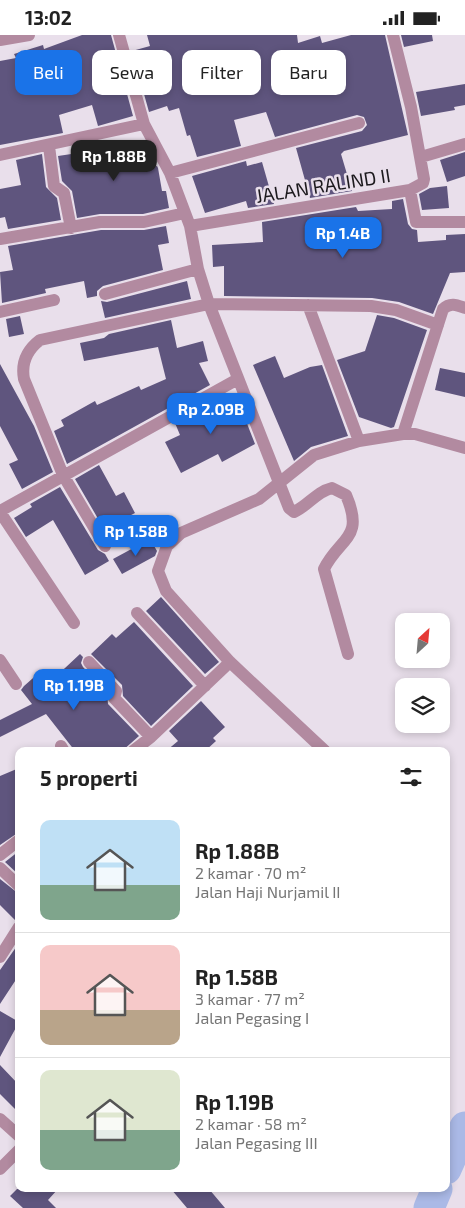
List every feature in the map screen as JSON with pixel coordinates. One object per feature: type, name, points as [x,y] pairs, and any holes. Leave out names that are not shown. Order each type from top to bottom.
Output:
[{"type":"street","points":[[0,40],[29,35]]},
{"type":"street","points":[[119,35],[144,123],[170,173],[190,226],[198,269],[209,304],[291,511],[303,508],[319,493],[332,488],[346,495],[349,502],[354,523],[352,532],[324,569],[348,654]]},
{"type":"street","points":[[393,35],[421,157],[423,183],[410,190]]},
{"type":"street","points":[[0,155],[144,123]]},
{"type":"street","points":[[170,173],[359,123]]},
{"type":"street","points":[[421,157],[465,144]]},
{"type":"street","points":[[49,145],[54,186],[64,193],[71,228]]},
{"type":"street","name":"JALAN RALIND II","points":[[190,226],[410,190],[416,222],[465,222]]},
{"type":"street","points":[[0,239],[100,222],[144,222],[185,213]]},
{"type":"street","points":[[105,295],[198,269]]},
{"type":"street","points":[[0,312],[54,300]]},
{"type":"street","points":[[105,546],[63,475],[23,373],[26,357],[34,344],[51,337],[209,304],[371,306],[396,310],[438,325]]},
{"type":"street","points":[[403,434],[438,325],[446,306],[454,304],[465,308]]},
{"type":"street","points":[[308,305],[359,441]]},
{"type":"street","points":[[74,623],[0,511],[238,379]]},
{"type":"street","points":[[321,747],[230,662],[166,591],[158,571],[168,545],[181,533],[258,499],[281,482],[297,466],[314,455],[359,441],[403,434],[415,434],[465,448]]},
{"type":"street","points":[[136,613],[205,686]]},
{"type":"street","points":[[0,660],[16,684]]},
{"type":"street","points":[[89,662],[116,691],[114,698],[152,737]]},
{"type":"street","points":[[138,747],[152,737],[230,662]]},
{"type":"street","points":[[0,855],[15,842]]},
{"type":"street","points":[[0,868],[15,882]]},
{"type":"street","points":[[0,957],[15,933]]},
{"type":"street","points":[[0,1119],[15,1132]]},
{"type":"street","points":[[0,1169],[15,1154]]},
{"type":"building","points":[[82,35],[111,35],[115,50],[92,50],[92,95],[127,95],[133,116],[98,126],[92,105],[59,115],[63,133],[0,145],[0,61],[15,58],[15,95],[82,95],[82,50],[27,50],[43,45],[44,49]]},
{"type":"building","points":[[147,35],[297,35],[298,43],[320,36],[322,43],[351,35],[385,35],[408,135],[344,151],[341,154],[352,191],[310,198],[296,148],[362,131],[367,125],[364,117],[357,115],[275,137],[266,112],[234,120],[241,146],[197,157],[190,135],[187,136],[179,108],[169,111],[167,106],[149,112],[144,95],[172,95],[172,50],[136,50],[150,46]]},
{"type":"building","points":[[401,35],[432,35],[433,41],[404,47]]},
{"type":"building","points":[[465,84],[465,105],[454,107],[455,110],[421,116],[416,92]]},
{"type":"building","points":[[145,143],[149,151],[152,167],[157,166],[158,168],[162,191],[166,191],[169,208],[143,214],[100,214],[77,218],[72,191],[62,181],[58,156]]},
{"type":"building","points":[[465,152],[465,176],[447,182],[440,160]]},
{"type":"building","points":[[42,154],[46,187],[57,198],[61,220],[8,229],[5,217],[0,218],[0,189],[21,185],[16,160]]},
{"type":"building","points":[[246,161],[247,166],[262,162],[274,204],[248,208],[246,201],[205,213],[192,176]]},
{"type":"building","points":[[447,186],[449,208],[422,210],[419,194],[430,188]]},
{"type":"building","points":[[403,199],[408,224],[412,229],[417,230],[418,242],[446,240],[446,235],[465,234],[465,272],[450,273],[433,314],[399,302],[372,298],[224,296],[224,266],[213,267],[212,245],[263,242],[262,222],[356,207],[358,211],[392,209],[392,201]]},
{"type":"building","points":[[166,226],[169,243],[158,245],[163,270],[103,286],[97,291],[97,296],[87,298],[84,281],[45,289],[46,293],[2,303],[0,272],[13,270],[8,246],[101,230],[144,230]]},
{"type":"building","points":[[187,281],[191,299],[105,318],[101,301],[107,302]]},
{"type":"building","points":[[377,315],[394,318],[427,330],[394,427],[391,428],[359,417],[337,360],[365,351]]},
{"type":"building","points":[[20,316],[24,334],[9,337],[6,319]]},
{"type":"building","points":[[171,320],[177,348],[203,341],[208,361],[199,363],[210,385],[67,464],[54,431],[64,426],[61,420],[95,401],[97,405],[139,386],[141,390],[166,379],[158,347],[84,361],[80,343],[104,338],[109,334]]},
{"type":"building","points":[[275,356],[284,378],[310,367],[322,365],[348,436],[311,447],[294,461],[253,365]]},
{"type":"building","points":[[0,364],[34,426],[53,472],[22,489],[9,464],[18,460],[0,426]]},
{"type":"building","points":[[440,368],[465,373],[465,397],[435,390]]},
{"type":"building","points":[[237,398],[255,444],[222,462],[218,454],[181,473],[165,442],[180,435],[175,423],[218,399],[222,406]]},
{"type":"building","points":[[99,465],[116,496],[124,492],[135,513],[104,529],[75,479]]},
{"type":"building","points":[[60,487],[98,550],[105,554],[109,561],[85,575],[53,520],[26,537],[14,518],[32,507],[30,504]]},
{"type":"building","points":[[150,539],[157,551],[155,556],[122,574],[113,559]]},
{"type":"building","points":[[161,597],[219,662],[205,674],[146,611]]},
{"type":"building","points":[[134,622],[193,686],[151,726],[123,696],[122,685],[91,654],[112,634],[116,638]]},
{"type":"building","points":[[80,654],[83,657],[81,663],[83,667],[107,693],[108,704],[139,736],[127,747],[72,747],[46,714],[0,737],[0,720],[32,704],[21,690],[24,686],[41,671],[50,682]]},
{"type":"building","points":[[201,701],[225,727],[213,738],[216,741],[209,747],[171,747],[178,741],[169,731]]},
{"type":"building","points":[[15,770],[15,835],[0,845],[0,776]]},
{"type":"building","points":[[15,854],[15,871],[5,862]]},
{"type":"building","points":[[0,879],[15,891],[15,920],[0,905]]},
{"type":"building","points":[[15,949],[15,981],[0,1004],[0,970]]},
{"type":"building","points":[[0,1011],[15,1020],[15,1029],[0,1057]]},
{"type":"building","points":[[0,1065],[15,1081],[15,1109],[0,1094]]},
{"type":"building","points":[[15,1191],[55,1192],[48,1200],[56,1208],[23,1208],[10,1196]]},
{"type":"building","points":[[174,1192],[212,1192],[225,1208],[187,1208]]},
{"type":"waterway","points":[[450,1160],[465,1127]]},
{"type":"waterway","points":[[429,1208],[436,1192]]}]
